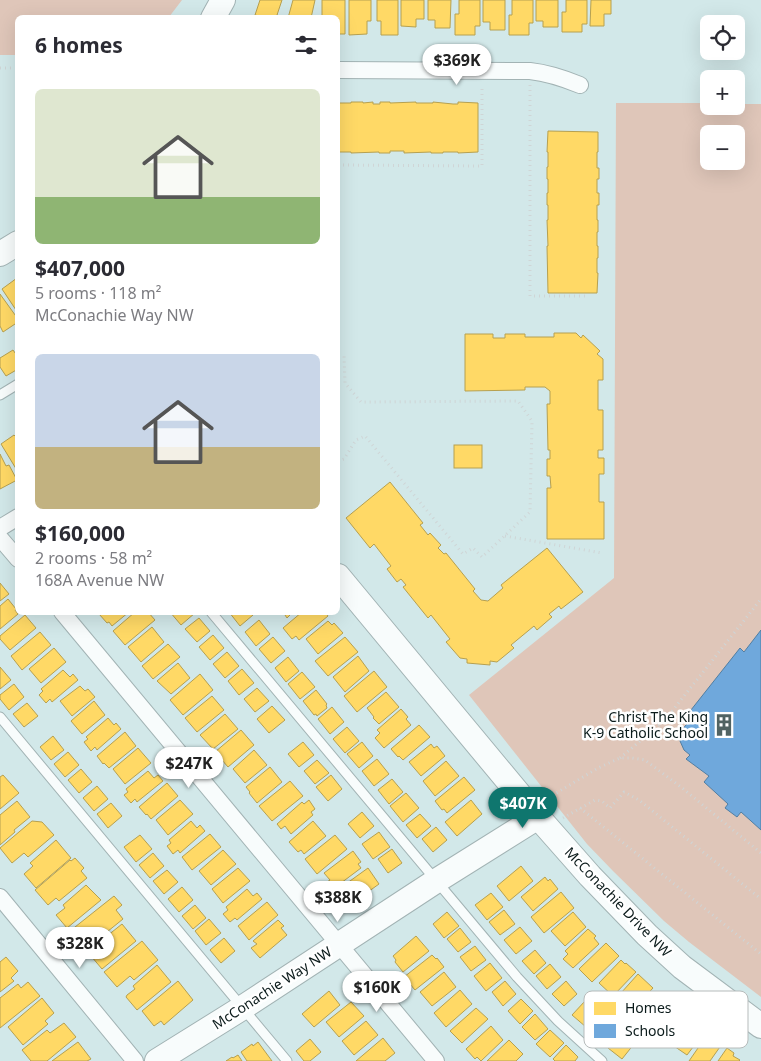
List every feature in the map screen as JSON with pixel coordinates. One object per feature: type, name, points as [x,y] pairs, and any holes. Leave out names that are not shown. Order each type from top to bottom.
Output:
[{"type":"street","points":[[215,15],[223,0]]},
{"type":"street","points":[[340,70],[530,71],[543,72],[580,85]]},
{"type":"street","points":[[0,254],[15,245]]},
{"type":"street","points":[[0,528],[15,519]]},
{"type":"street","points":[[0,538],[15,556]]},
{"type":"street","name":"McConachie Drive NW","points":[[340,578],[543,807],[590,876],[647,935],[682,967],[714,991]]},
{"type":"street","points":[[65,615],[436,1061]]},
{"type":"street","name":"McConachie Way NW","points":[[157,1061],[340,945],[543,807]]},
{"type":"street","points":[[0,897],[136,1061]]},
{"type":"street","name":"McConachie Drive NW","points":[[748,1016],[761,1026]]},
{"type":"lane","points":[[0,395],[15,386]]},
{"type":"lane","points":[[214,615],[517,977],[558,1021],[584,1045]]},
{"type":"lane","points":[[0,717],[287,1061]]},
{"type":"lane","points":[[588,1048],[602,1061]]},
{"type":"path","points":[[0,68],[15,68]]},
{"type":"path","points":[[340,166],[482,166],[482,82]]},
{"type":"path","points":[[530,85],[530,296],[587,296]]},
{"type":"path","points":[[340,460],[344,459],[356,440],[365,436],[463,554],[473,548],[482,556],[530,512],[532,421],[518,401],[361,402],[345,383],[344,355]]},
{"type":"path","points":[[504,536],[602,553]]},
{"type":"path","points":[[543,807],[598,768],[620,758],[665,720],[761,599]]},
{"type":"path","points":[[620,758],[645,760],[761,853]]},
{"type":"path","points":[[563,818],[595,800],[602,801],[610,808],[624,792],[639,800],[761,899]]},
{"type":"path","points":[[580,808],[761,954]]},
{"type":"shaded area","points":[[0,0],[182,0],[171,15],[15,15],[15,55],[0,55]]},
{"type":"shaded area","points":[[616,103],[700,103],[700,115],[745,115],[745,104],[761,104],[761,997],[664,921],[613,871],[587,844],[469,695],[614,578]]},
{"type":"building: Homes","points":[[260,0],[282,0],[277,15],[255,15]]},
{"type":"building: Homes","points":[[293,0],[315,0],[312,15],[289,15]]},
{"type":"building: Homes","points":[[322,0],[345,0],[345,34],[340,34],[340,15],[322,15]]},
{"type":"building: Homes","points":[[349,0],[371,0],[371,21],[367,21],[367,34],[349,35]]},
{"type":"building: Homes","points":[[377,0],[398,0],[398,35],[381,35],[381,21],[377,21]]},
{"type":"building: Homes","points":[[401,0],[424,0],[424,19],[416,19],[416,27],[401,26]]},
{"type":"building: Homes","points":[[428,0],[451,0],[450,28],[435,28],[435,20],[428,20]]},
{"type":"building: Homes","points":[[459,0],[480,0],[480,26],[475,26],[475,35],[455,35],[455,14],[459,14]]},
{"type":"building: Homes","points":[[483,0],[505,0],[505,30],[490,30],[490,22],[483,22]]},
{"type":"building: Homes","points":[[512,0],[533,0],[533,23],[529,23],[529,35],[509,35],[509,15],[512,15]]},
{"type":"building: Homes","points":[[536,0],[558,0],[558,27],[543,27],[543,21],[536,21]]},
{"type":"building: Homes","points":[[566,0],[587,0],[587,24],[582,24],[582,32],[562,32],[562,12],[566,12]]},
{"type":"building: Homes","points":[[591,0],[611,0],[611,14],[604,14],[604,26],[590,26]]},
{"type":"building: Homes","points":[[340,103],[478,103],[478,152],[340,152]]},
{"type":"building: Homes","points":[[548,131],[598,132],[597,293],[548,293]]},
{"type":"building: Homes","points":[[15,279],[15,308],[2,289]]},
{"type":"building: Homes","points":[[0,294],[15,315],[15,324],[3,332],[0,326]]},
{"type":"building: Homes","points":[[554,333],[576,333],[581,338],[583,335],[600,351],[597,354],[603,359],[603,380],[598,380],[598,410],[603,410],[603,450],[598,450],[598,458],[604,458],[604,474],[599,474],[599,502],[604,502],[604,539],[547,539],[547,488],[551,488],[550,476],[547,476],[547,459],[550,459],[550,450],[548,450],[547,404],[550,404],[550,391],[545,387],[525,387],[525,390],[465,391],[465,334],[493,334],[493,338],[505,338],[505,334],[525,334],[525,337],[554,337]]},
{"type":"building: Homes","points":[[13,350],[15,353],[15,371],[6,376],[0,367],[0,358]]},
{"type":"building: Homes","points":[[15,436],[15,467],[1,444]]},
{"type":"building: Homes","points":[[454,445],[482,445],[482,468],[454,468]]},
{"type":"building: Homes","points":[[0,454],[6,466],[9,465],[15,476],[15,481],[0,489]]},
{"type":"building: Homes","points":[[390,482],[423,523],[420,525],[428,535],[430,533],[441,545],[438,548],[444,554],[446,553],[475,589],[473,591],[481,600],[488,601],[503,588],[501,585],[547,548],[583,592],[561,609],[559,606],[549,614],[552,617],[537,630],[534,626],[511,645],[514,648],[497,662],[490,661],[490,665],[467,663],[467,659],[460,658],[446,642],[450,639],[431,615],[428,618],[403,587],[406,585],[401,579],[397,582],[387,569],[391,566],[374,544],[370,548],[346,518]]},
{"type":"building: Homes","points":[[0,583],[9,594],[0,601]]},
{"type":"building: Homes","points":[[8,599],[15,608],[15,615],[17,615],[0,629],[0,606]]},
{"type":"building: Homes","points":[[25,615],[36,628],[10,650],[0,639],[0,636]]},
{"type":"building: Homes","points":[[100,615],[125,615],[112,626],[109,622],[107,623]]},
{"type":"building: Homes","points":[[132,615],[151,615],[155,620],[125,645],[113,631]]},
{"type":"building: Homes","points":[[173,615],[193,615],[181,625]]},
{"type":"building: Homes","points":[[231,615],[253,615],[240,626]]},
{"type":"building: Homes","points":[[298,615],[328,616],[299,640],[296,636],[292,639],[283,628]]},
{"type":"building: Homes","points":[[199,618],[210,631],[197,642],[185,629]]},
{"type":"building: Homes","points":[[259,620],[270,634],[256,646],[245,632]]},
{"type":"building: Homes","points":[[328,621],[332,625],[334,623],[343,633],[318,654],[306,639]]},
{"type":"building: Homes","points":[[152,627],[164,642],[141,662],[128,647]]},
{"type":"building: Homes","points":[[40,632],[51,645],[22,670],[11,656]]},
{"type":"building: Homes","points":[[213,635],[224,648],[210,660],[199,647]]},
{"type":"building: Homes","points":[[273,637],[285,651],[271,663],[259,649]]},
{"type":"building: Homes","points":[[345,637],[358,652],[328,676],[315,661]]},
{"type":"building: Homes","points":[[168,644],[180,657],[153,679],[142,666]]},
{"type":"building: Homes","points":[[54,648],[66,662],[41,683],[29,669]]},
{"type":"building: Homes","points":[[227,652],[239,666],[225,678],[213,664]]},
{"type":"building: Homes","points":[[358,656],[369,671],[345,692],[333,677]]},
{"type":"building: Homes","points":[[288,657],[299,671],[286,682],[275,668]]},
{"type":"building: Homes","points":[[178,663],[190,678],[171,694],[157,681]]},
{"type":"building: Homes","points":[[0,667],[11,680],[0,689]]},
{"type":"building: Homes","points":[[242,669],[254,683],[239,695],[228,681]]},
{"type":"building: Homes","points":[[63,670],[70,677],[73,674],[78,680],[52,702],[50,699],[46,703],[39,695],[43,691],[41,689]]},
{"type":"building: Homes","points":[[374,671],[387,687],[357,712],[344,696]]},
{"type":"building: Homes","points":[[302,672],[315,687],[300,699],[288,684]]},
{"type":"building: Homes","points":[[200,674],[213,690],[183,715],[170,700]]},
{"type":"building: Homes","points":[[14,684],[24,697],[9,710],[0,699],[0,695]]},
{"type":"building: Homes","points":[[80,686],[85,691],[88,689],[95,697],[72,716],[60,701]]},
{"type":"building: Homes","points":[[257,688],[269,701],[255,712],[244,699]]},
{"type":"building: Homes","points":[[316,690],[327,704],[327,708],[317,716],[316,714],[314,715],[303,701]]},
{"type":"building: Homes","points":[[386,692],[399,707],[379,724],[367,708]]},
{"type":"building: Homes","points":[[212,696],[224,710],[197,732],[185,718]]},
{"type":"building: Homes","points":[[94,701],[105,715],[82,734],[71,721]]},
{"type":"building: Homes","points":[[27,703],[38,716],[24,727],[13,714]]},
{"type":"building: Homes","points":[[272,706],[285,720],[269,733],[257,719]]},
{"type":"building: Homes","points":[[332,707],[344,722],[330,734],[318,719]]},
{"type":"building: Homes","points":[[401,709],[408,717],[406,719],[411,725],[384,748],[375,738],[380,733],[377,730]]},
{"type":"building: Homes","points":[[225,714],[238,729],[213,749],[200,735]]},
{"type":"building: Homes","points":[[108,718],[121,729],[97,750],[95,747],[91,751],[84,742],[88,739],[86,737]]},
{"type":"building: Homes","points":[[419,725],[430,737],[403,760],[391,749]]},
{"type":"building: Homes","points":[[347,727],[359,741],[345,753],[333,739]]},
{"type":"building: Homes","points":[[241,730],[254,745],[228,767],[215,752]]},
{"type":"building: Homes","points":[[125,732],[136,746],[109,768],[97,756]]},
{"type":"building: Homes","points":[[53,736],[64,750],[51,760],[40,747]]},
{"type":"building: Homes","points":[[303,742],[314,755],[299,767],[288,754]]},
{"type":"building: Homes","points":[[362,742],[373,756],[359,768],[347,754]]},
{"type":"building: Homes","points":[[431,744],[434,748],[437,746],[445,756],[421,776],[409,762]]},
{"type":"building: Homes","points":[[138,748],[151,763],[125,784],[113,769]]},
{"type":"building: Homes","points":[[254,750],[267,765],[245,783],[233,769]]},
{"type":"building: Homes","points":[[68,752],[79,765],[65,777],[54,764]]},
{"type":"building: Homes","points":[[377,759],[389,774],[374,786],[362,771]]},
{"type":"building: Homes","points":[[317,760],[329,773],[315,784],[304,771]]},
{"type":"building: Homes","points":[[446,761],[459,776],[435,796],[423,781]]},
{"type":"building: Homes","points":[[270,767],[282,782],[257,803],[246,787]]},
{"type":"building: Homes","points":[[81,769],[92,782],[79,793],[68,780]]},
{"type":"building: Homes","points":[[148,771],[154,778],[158,775],[163,781],[137,802],[135,799],[131,803],[124,795],[128,792],[126,789]]},
{"type":"building: Homes","points":[[3,775],[19,793],[0,809],[0,777]]},
{"type":"building: Homes","points":[[331,775],[342,789],[328,801],[316,787]]},
{"type":"building: Homes","points":[[464,777],[475,790],[447,813],[435,801]]},
{"type":"building: Homes","points":[[392,779],[403,792],[389,804],[378,790]]},
{"type":"building: Homes","points":[[290,781],[303,796],[272,821],[259,806]]},
{"type":"building: Homes","points":[[167,783],[178,796],[151,819],[139,807]]},
{"type":"building: Homes","points":[[97,786],[108,799],[94,811],[83,798]]},
{"type":"building: Homes","points":[[406,793],[419,808],[403,822],[390,806]]},
{"type":"building: Homes","points":[[180,800],[193,814],[168,835],[156,820]]},
{"type":"building: Homes","points":[[309,800],[315,809],[311,812],[313,815],[291,834],[285,826],[281,829],[277,824],[302,802],[304,804]]},
{"type":"building: Homes","points":[[471,800],[482,814],[457,836],[445,822]]},
{"type":"building: Homes","points":[[17,801],[30,817],[0,845],[0,815]]},
{"type":"building: Homes","points":[[111,803],[122,816],[108,828],[97,814]]},
{"type":"building: Homes","points":[[362,812],[374,826],[360,838],[348,824]]},
{"type":"building: Homes","points":[[420,814],[431,826],[417,838],[406,825]]},
{"type":"building: Homes","points":[[32,821],[42,822],[54,835],[28,857],[24,853],[12,863],[0,848]]},
{"type":"building: Homes","points":[[191,821],[197,828],[200,825],[205,831],[180,853],[178,850],[173,854],[167,846],[171,843],[169,840]]},
{"type":"building: Homes","points":[[313,821],[326,836],[304,854],[301,850],[298,852],[289,842]]},
{"type":"building: Homes","points":[[436,827],[447,840],[433,852],[422,839]]},
{"type":"building: Homes","points":[[379,832],[390,847],[373,859],[362,844]]},
{"type":"building: Homes","points":[[210,834],[221,847],[192,870],[182,857]]},
{"type":"building: Homes","points":[[140,835],[152,849],[136,862],[124,847]]},
{"type":"building: Homes","points":[[335,835],[347,849],[317,874],[305,859]]},
{"type":"building: Homes","points":[[56,840],[71,858],[36,888],[24,874],[33,866],[30,863]]},
{"type":"building: Homes","points":[[392,849],[402,863],[388,873],[378,859]]},
{"type":"building: Homes","points":[[223,850],[236,864],[211,885],[199,871]]},
{"type":"building: Homes","points":[[353,851],[361,862],[358,864],[361,868],[333,889],[327,882],[330,880],[324,873]]},
{"type":"building: Homes","points":[[153,853],[164,866],[150,878],[139,865]]},
{"type":"building: Homes","points":[[75,858],[84,868],[81,871],[87,878],[59,901],[56,898],[48,905],[35,890],[70,860]]},
{"type":"building: Homes","points":[[521,866],[533,881],[509,901],[497,886]]},
{"type":"building: Homes","points":[[238,868],[250,881],[223,903],[212,889]]},
{"type":"building: Homes","points":[[368,868],[379,884],[354,902],[343,886]]},
{"type":"building: Homes","points":[[167,870],[178,882],[164,894],[153,881]]},
{"type":"building: Homes","points":[[545,877],[548,881],[550,879],[558,889],[533,911],[521,897]]},
{"type":"building: Homes","points":[[86,885],[101,900],[67,928],[56,915],[65,908],[63,905]]},
{"type":"building: Homes","points":[[182,887],[193,900],[179,912],[168,899]]},
{"type":"building: Homes","points":[[247,889],[253,896],[257,893],[262,899],[237,920],[235,918],[230,922],[223,914],[228,910],[226,907]]},
{"type":"building: Homes","points":[[561,892],[574,908],[544,933],[531,917]]},
{"type":"building: Homes","points":[[491,893],[503,907],[487,920],[475,905]]},
{"type":"building: Homes","points":[[114,896],[122,905],[116,910],[123,919],[97,940],[94,936],[82,946],[70,931]]},
{"type":"building: Homes","points":[[267,902],[278,915],[249,940],[238,926]]},
{"type":"building: Homes","points":[[195,905],[206,918],[193,929],[182,916]]},
{"type":"building: Homes","points":[[504,910],[515,924],[500,935],[489,922]]},
{"type":"building: Homes","points":[[447,912],[459,926],[444,938],[433,924]]},
{"type":"building: Homes","points":[[573,912],[586,927],[565,946],[551,931]]},
{"type":"building: Homes","points":[[209,919],[221,933],[206,945],[195,931]]},
{"type":"building: Homes","points":[[278,920],[284,926],[281,928],[287,935],[260,958],[251,948],[257,944],[253,941]]},
{"type":"building: Homes","points":[[122,924],[136,941],[102,969],[91,956],[100,948],[97,944]]},
{"type":"building: Homes","points":[[520,927],[532,941],[516,954],[504,940]]},
{"type":"building: Homes","points":[[460,928],[471,942],[458,952],[447,939]]},
{"type":"building: Homes","points":[[588,929],[596,936],[594,938],[599,944],[573,968],[563,959],[568,954],[565,951]]},
{"type":"building: Homes","points":[[416,936],[429,951],[403,972],[393,956]]},
{"type":"building: Homes","points":[[224,938],[235,951],[221,963],[210,950]]},
{"type":"building: Homes","points":[[142,941],[158,960],[134,980],[130,976],[117,987],[104,972]]},
{"type":"building: Homes","points":[[606,943],[619,956],[592,982],[579,969]]},
{"type":"building: Homes","points":[[475,946],[486,960],[471,971],[460,957]]},
{"type":"building: Homes","points":[[535,950],[546,963],[534,974],[522,961]]},
{"type":"building: Homes","points":[[432,955],[444,967],[415,990],[404,977]]},
{"type":"building: Homes","points":[[6,957],[18,971],[11,978],[14,981],[0,992],[0,962]]},
{"type":"building: Homes","points":[[621,960],[636,972],[618,991],[608,991],[599,983]]},
{"type":"building: Homes","points":[[490,963],[502,978],[486,991],[474,976]]},
{"type":"building: Homes","points":[[550,964],[561,977],[547,989],[536,976]]},
{"type":"building: Homes","points":[[157,965],[171,982],[137,1010],[126,997],[135,989],[133,986]]},
{"type":"building: Homes","points":[[444,972],[456,987],[432,1006],[420,992]]},
{"type":"building: Homes","points":[[638,974],[653,988],[650,991],[623,991]]},
{"type":"building: Homes","points":[[178,981],[193,1000],[164,1025],[161,1021],[154,1026],[142,1011]]},
{"type":"building: Homes","points":[[505,981],[516,994],[503,1006],[492,992]]},
{"type":"building: Homes","points":[[566,981],[577,994],[564,1006],[552,994]]},
{"type":"building: Homes","points":[[28,982],[40,996],[0,1028],[0,998],[18,984],[21,988]]},
{"type":"building: Homes","points":[[460,990],[472,1004],[446,1027],[434,1013]]},
{"type":"building: Homes","points":[[329,991],[340,1005],[314,1027],[302,1014]]},
{"type":"building: Homes","points":[[42,998],[54,1013],[45,1021],[48,1024],[23,1045],[8,1027]]},
{"type":"building: Homes","points":[[521,999],[533,1011],[520,1024],[508,1011]]},
{"type":"building: Homes","points":[[351,1002],[364,1016],[339,1037],[326,1022]]},
{"type":"building: Homes","points":[[584,1002],[584,1025],[572,1015]]},
{"type":"building: Homes","points":[[476,1008],[488,1019],[462,1043],[450,1031]]},
{"type":"building: Homes","points":[[535,1014],[548,1029],[535,1040],[522,1027]]},
{"type":"building: Homes","points":[[366,1021],[378,1035],[354,1055],[342,1041]]},
{"type":"building: Homes","points":[[64,1023],[76,1037],[47,1061],[31,1061],[22,1050],[47,1030],[50,1033]]},
{"type":"building: Homes","points":[[491,1026],[503,1040],[481,1061],[477,1057],[475,1059],[466,1049]]},
{"type":"building: Homes","points":[[550,1030],[564,1043],[550,1057],[536,1044]]},
{"type":"building: Homes","points":[[383,1038],[395,1053],[385,1061],[356,1061]]},
{"type":"building: Homes","points":[[310,1039],[321,1052],[310,1061],[304,1061],[296,1051]]},
{"type":"building: Homes","points":[[509,1040],[523,1054],[516,1061],[487,1061]]},
{"type":"building: Homes","points":[[78,1042],[91,1059],[87,1061],[52,1061]]},
{"type":"building: Homes","points":[[258,1042],[272,1061],[247,1061],[241,1052]]},
{"type":"building: Homes","points":[[566,1045],[578,1057],[575,1061],[555,1061],[553,1059]]},
{"type":"building: Homes","points":[[608,1048],[631,1048],[622,1059]]},
{"type":"building: Homes","points":[[677,1048],[692,1048],[687,1055]]},
{"type":"building: Homes","points":[[698,1048],[719,1048],[710,1061],[689,1061]]},
{"type":"building: Homes","points":[[727,1048],[734,1053],[733,1056],[739,1061],[718,1061]]},
{"type":"building: Homes","points":[[238,1055],[242,1061],[226,1061],[232,1057]]},
{"type":"building: Schools","name":"Christ The King K-9 Catholic School","points":[[761,630],[761,830],[741,812],[737,817],[725,808],[728,804],[704,782],[709,776],[686,759],[690,755],[684,750],[680,741],[681,731],[691,719],[687,715],[740,648],[744,652]]},
{"type":"place","name":"Christ The King K-9 Catholic School","points":[[724,725]]}]
